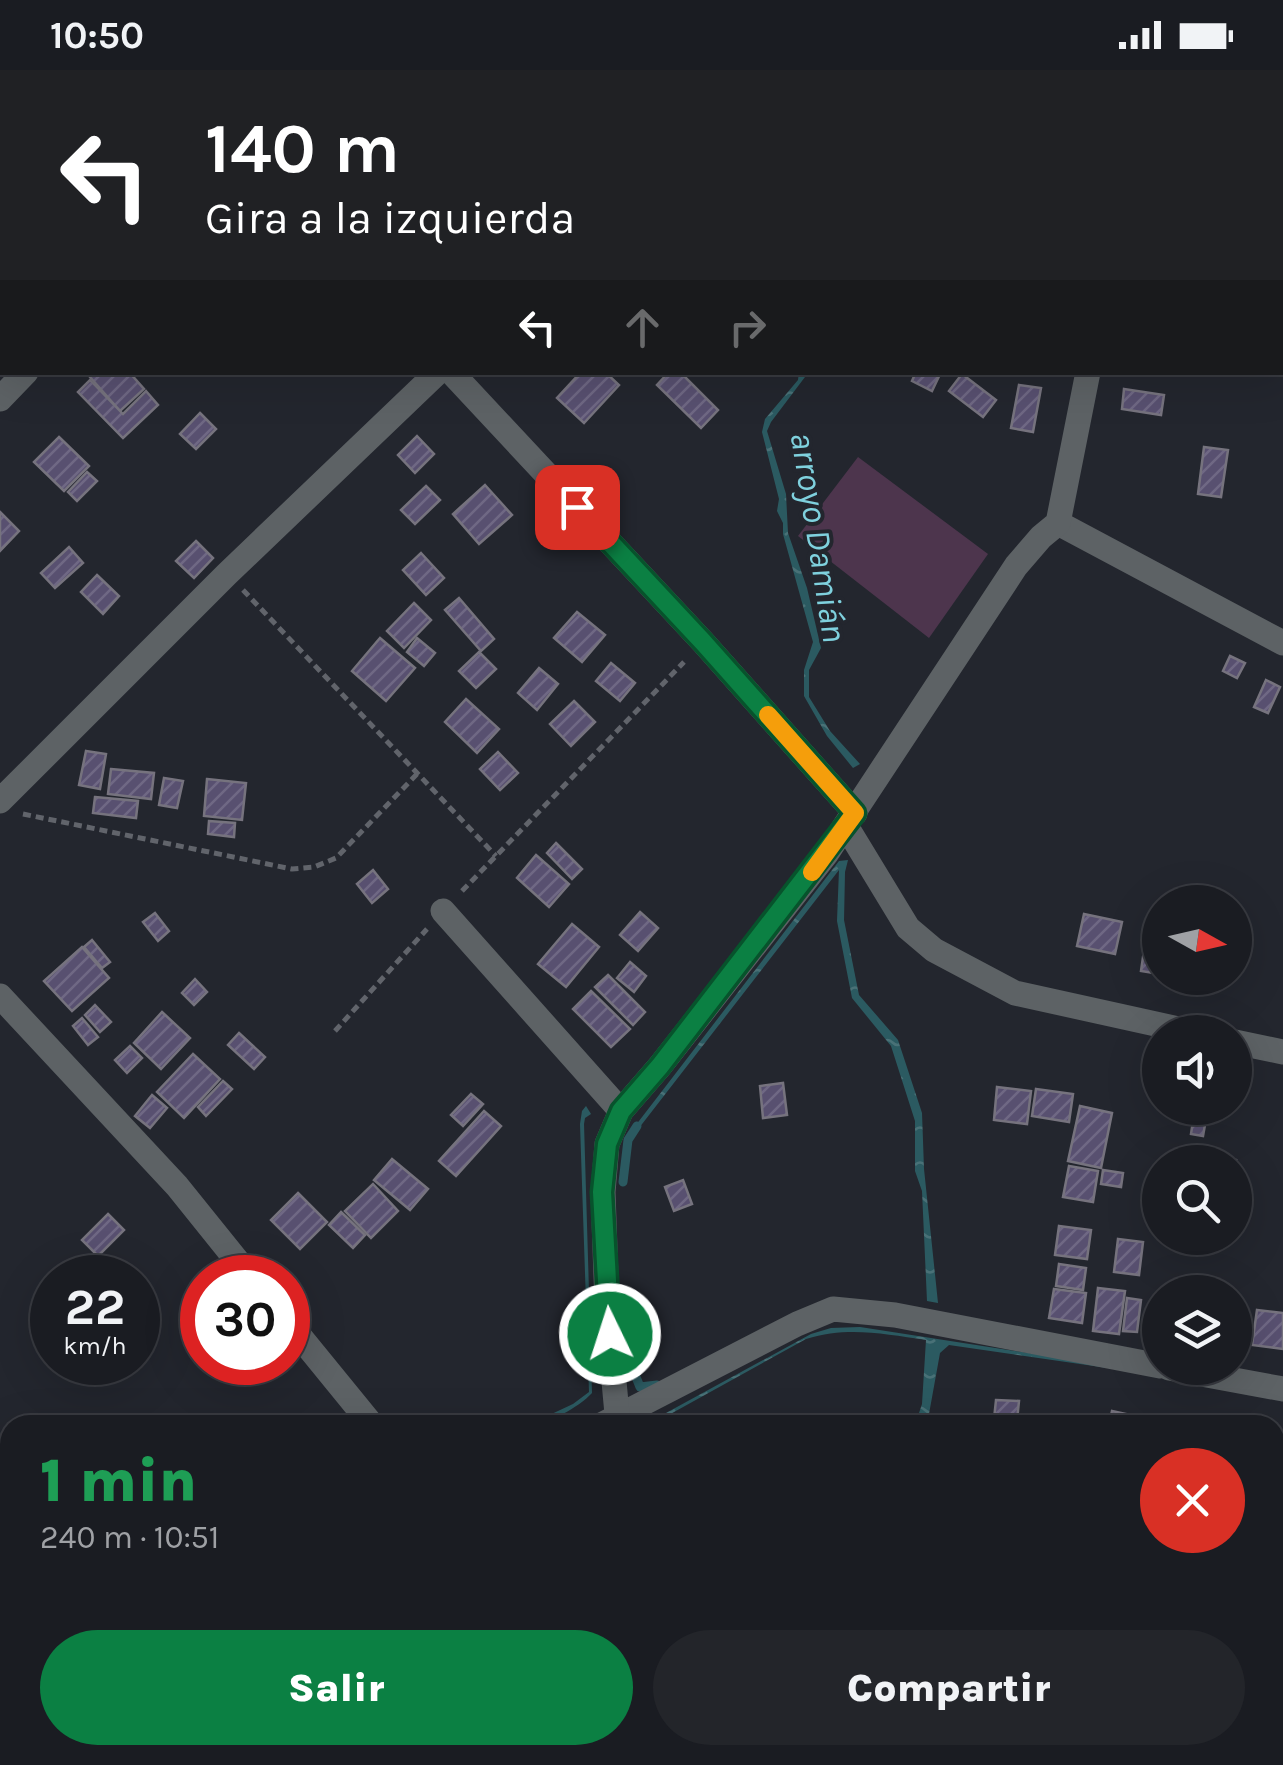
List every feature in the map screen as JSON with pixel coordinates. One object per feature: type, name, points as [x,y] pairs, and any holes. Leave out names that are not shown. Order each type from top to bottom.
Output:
[{"type":"street","points":[[0,399],[23,375]]},
{"type":"street","points":[[10,807],[228,574],[435,375]]},
{"type":"street","points":[[454,375],[703,642],[850,820],[908,928],[934,950],[1015,993],[1142,1021]]},
{"type":"street","points":[[612,1415],[602,1192],[607,1144],[621,1111],[850,820],[1016,566],[1040,537],[1058,524],[1087,375]]},
{"type":"street","points":[[1058,524],[1283,643]]},
{"type":"street","points":[[443,911],[621,1111]]},
{"type":"street","points":[[0,996],[177,1186],[233,1255]]},
{"type":"street","points":[[1252,1046],[1283,1052]]},
{"type":"street","points":[[627,1415],[833,1309],[895,1315],[1142,1363]]},
{"type":"street","points":[[310,1349],[364,1415]]},
{"type":"street","points":[[1252,1383],[1283,1389]]},
{"type":"path","points":[[228,574],[496,856]]},
{"type":"path","points":[[335,1031],[443,911],[703,642]]},
{"type":"path","points":[[10,807],[292,869],[314,868],[336,858],[418,774]]},
{"type":"shaded area","points":[[858,457],[988,554],[929,638],[798,536]]},
{"type":"water","points":[[799,375],[806,375],[767,431],[786,494],[788,533],[807,588],[821,648],[809,670],[809,697],[830,731],[860,764],[853,768],[827,736],[804,696],[804,670],[813,642],[777,511],[779,499],[762,432],[765,419]]},
{"type":"water","points":[[848,860],[844,920],[859,995],[898,1040],[922,1113],[938,1303],[927,1301],[922,1191],[915,1171],[915,1121],[891,1046],[852,998],[837,921],[839,870],[632,1137],[629,1134],[839,861]]},
{"type":"water","points":[[586,1106],[591,1114],[584,1124],[592,1393],[562,1414],[549,1415],[589,1392],[582,1111]]},
{"type":"water","points":[[860,1327],[1142,1373],[949,1345],[940,1353],[929,1415],[918,1415],[926,1340],[866,1332],[837,1333],[806,1339],[662,1415],[811,1334],[831,1328]]},
{"type":"building","points":[[132,375],[144,389],[120,411],[90,377]]},
{"type":"building","points":[[578,375],[608,375],[619,385],[584,423],[557,398]]},
{"type":"building","points":[[666,375],[683,375],[718,410],[701,428],[657,385]]},
{"type":"building","points":[[915,375],[940,375],[932,391],[912,381]]},
{"type":"building","points":[[963,375],[996,400],[983,417],[949,391]]},
{"type":"building","points":[[90,380],[123,414],[146,391],[158,405],[123,438],[78,392]]},
{"type":"building","points":[[1019,385],[1041,388],[1033,432],[1011,428]]},
{"type":"building","points":[[1124,389],[1164,395],[1161,415],[1122,409]]},
{"type":"building","points":[[200,413],[216,429],[196,449],[180,434]]},
{"type":"building","points":[[417,436],[434,454],[415,473],[398,455]]},
{"type":"building","points":[[59,437],[89,466],[64,491],[34,462]]},
{"type":"building","points":[[1204,447],[1228,450],[1221,497],[1198,494]]},
{"type":"building","points":[[87,472],[97,481],[77,501],[68,492]]},
{"type":"building","points":[[485,485],[512,515],[479,544],[453,514]]},
{"type":"building","points":[[426,486],[440,500],[415,524],[401,510]]},
{"type":"building","points":[[0,512],[19,531],[0,551]]},
{"type":"building","points":[[196,541],[213,558],[194,578],[176,561]]},
{"type":"building","points":[[69,547],[83,563],[55,588],[41,573]]},
{"type":"building","points":[[421,553],[444,578],[426,595],[403,570]]},
{"type":"building","points":[[97,575],[119,596],[103,614],[81,592]]},
{"type":"building","points":[[459,598],[494,639],[481,651],[445,610]]},
{"type":"building","points":[[414,603],[431,620],[404,648],[387,631]]},
{"type":"building","points":[[577,612],[605,635],[582,662],[554,638]]},
{"type":"building","points":[[380,638],[415,668],[386,701],[352,671]]},
{"type":"building","points":[[417,638],[435,653],[424,666],[407,652]]},
{"type":"building","points":[[479,652],[496,669],[476,688],[459,671]]},
{"type":"building","points":[[1230,656],[1245,663],[1237,678],[1223,671]]},
{"type":"building","points":[[611,663],[635,683],[620,701],[596,681]]},
{"type":"building","points":[[539,668],[558,684],[537,710],[518,693]]},
{"type":"building","points":[[1266,680],[1280,687],[1268,713],[1254,707]]},
{"type":"building","points":[[466,699],[499,729],[477,753],[445,722]]},
{"type":"building","points":[[574,701],[595,722],[571,746],[550,724]]},
{"type":"building","points":[[86,751],[106,754],[100,789],[79,785]]},
{"type":"building","points":[[498,752],[518,773],[500,790],[480,769]]},
{"type":"building","points":[[111,769],[154,773],[151,799],[108,794]]},
{"type":"building","points":[[164,778],[183,781],[177,808],[159,805]]},
{"type":"building","points":[[207,779],[246,783],[242,820],[204,816]]},
{"type":"building","points":[[95,797],[138,801],[136,818],[93,813]]},
{"type":"building","points":[[209,821],[235,823],[234,837],[208,834]]},
{"type":"building","points":[[556,843],[582,869],[572,879],[547,853]]},
{"type":"building","points":[[536,855],[569,884],[549,907],[517,878]]},
{"type":"building","points":[[373,870],[388,889],[372,903],[357,884]]},
{"type":"building","points":[[640,912],[658,928],[638,951],[620,935]]},
{"type":"building","points":[[155,913],[169,931],[158,941],[143,922]]},
{"type":"building","points":[[1084,914],[1122,922],[1115,954],[1077,946]]},
{"type":"building","points":[[572,924],[599,947],[566,987],[538,964]]},
{"type":"building","points":[[92,940],[110,962],[102,968],[84,947]]},
{"type":"building","points":[[82,947],[109,978],[72,1011],[44,981]]},
{"type":"building","points":[[630,962],[646,976],[634,992],[617,978]]},
{"type":"building","points":[[608,975],[645,1012],[633,1025],[595,987]]},
{"type":"building","points":[[195,979],[207,992],[194,1005],[182,993]]},
{"type":"building","points":[[591,991],[630,1029],[611,1047],[573,1009]]},
{"type":"building","points":[[95,1005],[111,1022],[100,1032],[85,1015]]},
{"type":"building","points":[[162,1012],[190,1038],[161,1069],[134,1043]]},
{"type":"building","points":[[82,1018],[98,1037],[88,1045],[73,1026]]},
{"type":"building","points":[[239,1033],[265,1057],[254,1069],[228,1045]]},
{"type":"building","points":[[130,1046],[142,1058],[127,1073],[115,1060]]},
{"type":"building","points":[[193,1054],[220,1079],[184,1118],[157,1092]]},
{"type":"building","points":[[223,1081],[232,1089],[206,1116],[198,1107]]},
{"type":"building","points":[[783,1083],[787,1115],[763,1118],[760,1086]]},
{"type":"building","points":[[997,1087],[1031,1091],[1027,1124],[994,1120]]},
{"type":"building","points":[[1036,1089],[1073,1094],[1069,1122],[1032,1116]]},
{"type":"building","points":[[471,1094],[483,1104],[463,1126],[451,1115]]},
{"type":"building","points":[[152,1095],[167,1108],[150,1128],[135,1116]]},
{"type":"building","points":[[1080,1106],[1112,1113],[1101,1168],[1068,1161]]},
{"type":"building","points":[[484,1111],[501,1126],[456,1176],[439,1161]]},
{"type":"building","points":[[1192,1125],[1205,1125],[1203,1136],[1191,1134]]},
{"type":"building","points":[[392,1159],[428,1189],[410,1210],[374,1180]]},
{"type":"building","points":[[1069,1166],[1098,1171],[1093,1202],[1063,1197]]},
{"type":"building","points":[[1103,1170],[1123,1173],[1121,1187],[1101,1184]]},
{"type":"building","points":[[683,1180],[692,1204],[674,1211],[665,1187]]},
{"type":"building","points":[[373,1184],[398,1211],[371,1238],[345,1211]]},
{"type":"building","points":[[298,1193],[327,1222],[300,1249],[271,1220]]},
{"type":"building","points":[[341,1212],[365,1235],[353,1248],[329,1225]]},
{"type":"building","points":[[108,1214],[124,1230],[99,1255],[82,1240]]},
{"type":"building","points":[[1059,1226],[1091,1230],[1087,1259],[1055,1255]]},
{"type":"building","points":[[1118,1239],[1142,1242],[1139,1275],[1114,1272]]},
{"type":"building","points":[[1059,1264],[1086,1268],[1083,1290],[1056,1286]]},
{"type":"building","points":[[1098,1288],[1125,1291],[1119,1334],[1093,1331]]},
{"type":"building","points":[[1054,1289],[1086,1293],[1082,1323],[1049,1318]]},
{"type":"building","points":[[1127,1298],[1141,1300],[1137,1332],[1123,1331]]},
{"type":"building","points":[[1257,1310],[1283,1313],[1283,1349],[1252,1345]]},
{"type":"building","points":[[996,1400],[1019,1401],[1018,1415],[994,1415]]},
{"type":"waterway","points":[[623,1182],[628,1140],[637,1126]]},
{"type":"waterway","points":[[632,1367],[640,1387],[657,1385]]},
{"type":"slow traffic","points":[[768,715],[855,813],[812,872]]},
{"type":"route","points":[[577,507],[855,813],[621,1111],[607,1144],[602,1192],[610,1334]]},
{"type":"water label","name":"arroyo Damián","points":[[819,537]]}]
